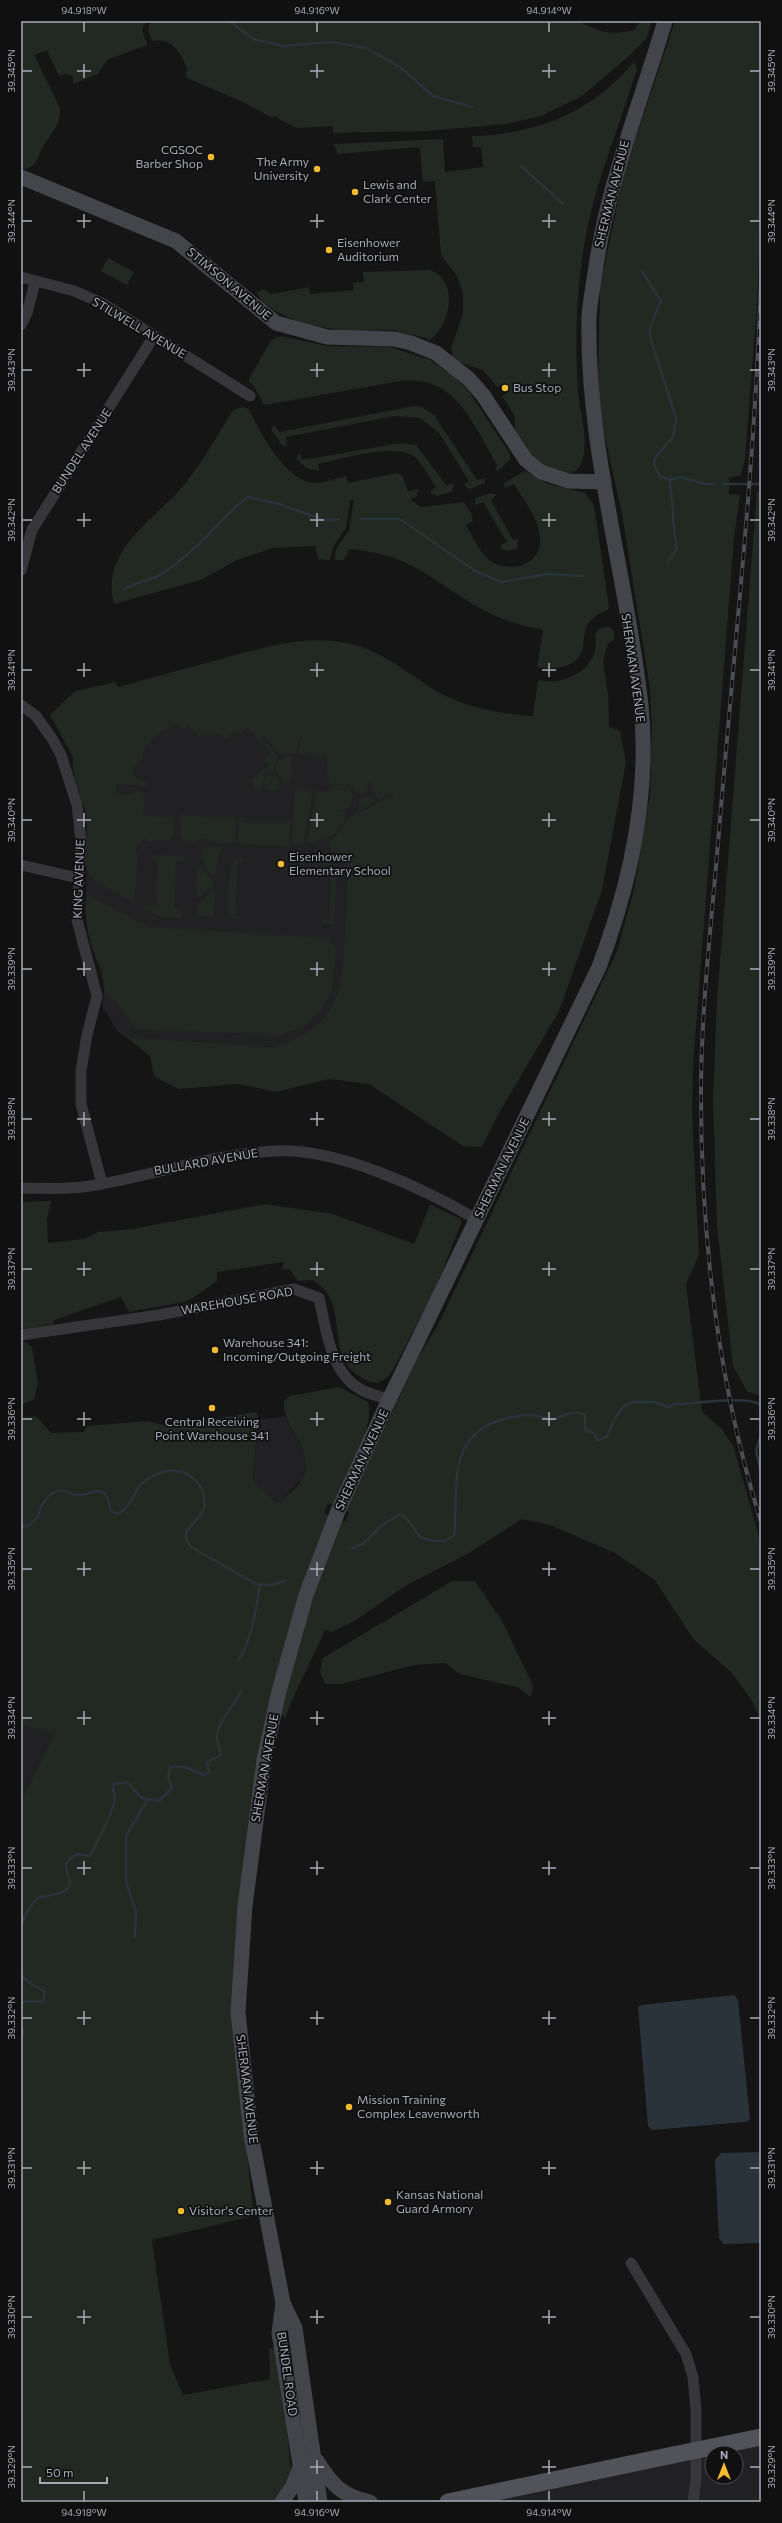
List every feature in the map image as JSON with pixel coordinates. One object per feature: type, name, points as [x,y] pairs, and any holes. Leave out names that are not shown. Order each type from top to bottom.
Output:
[{"type":"main road","points":[[448,2502],[761,2437]]},
{"type":"street","name":"SHERMAN AVENUE","points":[[283,2303],[251,2135],[238,2012],[240,1958],[254,1823],[264,1760],[279,1691],[306,1595],[338,1511],[389,1400],[599,967],[623,894],[638,810],[641,766],[641,706],[604,482],[591,389],[589,314],[600,235],[616,169],[665,21]]},
{"type":"street","name":"STIMSON AVENUE","points":[[21,177],[176,241],[276,323],[327,337],[394,339],[412,343],[436,353],[469,379],[483,395],[526,460],[541,472],[568,482],[604,482]]},
{"type":"street","name":"STILWELL AVENUE","points":[[21,277],[85,295],[250,396]]},
{"type":"street","points":[[21,325],[27,313],[35,282]]},
{"type":"street","name":"BUNDEL AVENUE","points":[[21,570],[32,530],[154,336]]},
{"type":"street","name":"KING AVENUE","points":[[21,705],[36,716],[53,740],[61,755],[75,798],[81,829],[77,920],[97,996],[87,1035],[81,1070],[81,1104],[102,1184]]},
{"type":"street","points":[[21,865],[78,878]]},
{"type":"street","name":"BULLARD AVENUE","points":[[21,1188],[66,1189],[102,1184],[210,1159],[276,1151],[311,1154],[345,1162],[396,1178],[476,1219]]},
{"type":"street","name":"WAREHOUSE ROAD","points":[[21,1335],[159,1314],[294,1289],[319,1298],[330,1348],[344,1376],[360,1390],[389,1400]]},
{"type":"street","points":[[631,2263],[686,2354],[693,2377],[696,2410],[696,2479],[693,2502]]},
{"type":"street","name":"BUNDEL ROAD","points":[[283,2303],[295,2328],[320,2502]]},
{"type":"street","name":"BUNDEL ROAD","points":[[283,2303],[280,2333],[306,2502]]},
{"type":"street","points":[[314,2457],[326,2477],[340,2491],[355,2499],[370,2502]]},
{"type":"street","points":[[282,2502],[292,2487],[301,2466]]},
{"type":"shaded area","points":[[21,21],[146,21],[142,30],[147,43],[147,45],[107,60],[98,74],[73,84],[73,76],[65,74],[59,76],[47,50],[34,55],[60,108],[60,114],[55,129],[35,162],[26,169],[21,169]]},
{"type":"shaded area","points":[[150,21],[578,21],[604,32],[617,33],[634,30],[640,21],[652,21],[647,38],[630,55],[582,96],[541,116],[506,124],[427,131],[333,133],[333,126],[296,128],[274,116],[273,118],[243,102],[187,78],[185,72],[188,71],[180,53],[176,48],[166,41],[152,41],[148,29]]},
{"type":"shaded area","points":[[675,21],[761,21],[761,206],[757,306],[745,458],[741,475],[729,478],[729,494],[740,495],[734,537],[693,1066],[692,1113],[699,1255],[686,1284],[702,1412],[722,1429],[734,1448],[761,1544],[761,1722],[752,1701],[732,1673],[693,1639],[655,1580],[615,1553],[550,1525],[522,1519],[469,1553],[405,1586],[356,1620],[332,1632],[325,1630],[294,1696],[285,1719],[280,1712],[303,1625],[340,1520],[345,1522],[349,1512],[345,1510],[419,1356],[438,1325],[617,951],[634,889],[650,795],[652,731],[650,688],[622,514],[601,419],[598,386],[600,287],[623,177]]},
{"type":"shaded area","points":[[634,62],[637,68],[599,182],[587,229],[583,253],[577,322],[577,358],[578,392],[585,437],[584,455],[578,469],[568,473],[556,472],[539,466],[515,429],[514,415],[502,396],[510,391],[504,383],[497,387],[483,370],[461,363],[453,357],[451,349],[463,314],[463,293],[457,276],[441,255],[435,181],[423,182],[420,147],[338,154],[334,144],[443,139],[445,172],[483,167],[481,147],[473,147],[472,136],[519,131],[561,117],[600,95]]},
{"type":"shaded area","points":[[108,258],[134,272],[127,285],[101,271]]},
{"type":"shaded area","points":[[429,270],[439,275],[445,283],[449,304],[447,315],[442,326],[436,335],[428,341],[427,338],[394,331],[397,330],[344,330],[310,325],[294,320],[278,312],[263,302],[257,293],[263,289],[271,294],[309,287],[310,294],[354,290],[353,283],[364,282],[363,272]]},
{"type":"shaded area","points":[[281,336],[327,346],[390,347],[430,360],[455,377],[468,390],[510,454],[510,460],[497,472],[495,467],[498,466],[461,406],[450,395],[436,386],[420,381],[401,381],[264,405],[252,383],[249,383],[249,379],[270,342],[274,338]]},
{"type":"shaded area","points":[[414,406],[422,407],[434,415],[477,480],[485,478],[485,483],[470,489],[463,485],[469,481],[439,433],[420,418],[395,416],[286,437],[287,445],[285,446],[281,444],[271,430],[274,425],[279,432]]},
{"type":"shaded area","points":[[243,407],[249,409],[275,455],[294,475],[305,481],[320,483],[346,476],[348,483],[397,473],[402,475],[408,491],[418,489],[417,496],[410,499],[421,507],[464,502],[471,513],[473,521],[466,525],[485,556],[496,564],[514,567],[523,565],[531,561],[540,546],[539,529],[526,502],[514,484],[505,488],[504,483],[525,471],[548,484],[585,493],[594,505],[609,606],[608,609],[594,617],[588,624],[585,630],[583,647],[580,655],[571,664],[558,668],[537,667],[543,630],[514,623],[487,612],[409,564],[397,559],[373,552],[349,549],[347,556],[343,560],[335,560],[336,549],[349,530],[354,499],[350,501],[346,528],[333,547],[330,560],[318,559],[315,546],[272,548],[237,560],[201,580],[114,604],[112,584],[115,566],[123,550],[134,535],[176,494],[188,480],[233,410]]},
{"type":"shaded area","points":[[401,443],[416,445],[447,486],[452,483],[454,485],[452,492],[437,496],[431,494],[431,491],[436,487],[424,467],[415,457],[406,453],[382,451],[368,453],[318,464],[319,471],[306,468],[296,458],[300,453],[302,460]]},
{"type":"shaded area","points":[[761,491],[761,1396],[747,1391],[733,1366],[717,1226],[713,1099],[717,1000],[757,492]]},
{"type":"shaded area","points":[[491,493],[497,495],[491,500],[513,540],[518,539],[517,549],[508,551],[502,549],[500,546],[507,542],[483,502],[476,505],[475,498]]},
{"type":"shaded area","points":[[610,627],[614,632],[614,640],[608,643],[603,661],[608,695],[609,727],[620,731],[626,762],[602,890],[559,1011],[499,1113],[482,1147],[463,1146],[369,1084],[329,1079],[276,1092],[238,1084],[178,1089],[154,1076],[150,1056],[126,1037],[274,1047],[310,1031],[322,1021],[337,996],[341,980],[344,962],[348,869],[346,860],[331,850],[329,842],[341,830],[348,818],[394,795],[393,793],[379,800],[369,781],[367,792],[362,794],[357,793],[348,784],[330,785],[327,773],[327,755],[300,754],[298,749],[303,735],[301,735],[295,753],[284,754],[278,752],[263,736],[261,737],[278,756],[273,770],[264,777],[262,788],[254,791],[254,784],[251,781],[269,765],[264,760],[271,753],[248,727],[240,734],[236,730],[225,740],[221,734],[205,734],[200,738],[189,726],[184,730],[177,723],[151,740],[144,749],[142,759],[132,769],[133,775],[136,779],[147,783],[147,786],[116,784],[116,794],[131,795],[137,790],[144,792],[143,816],[174,817],[174,837],[170,837],[170,840],[147,842],[145,838],[135,849],[138,851],[134,902],[95,881],[88,873],[85,862],[87,831],[86,816],[74,773],[73,757],[50,715],[75,691],[116,682],[118,687],[286,643],[320,640],[338,641],[367,649],[389,660],[440,693],[462,703],[497,712],[533,716],[538,680],[559,680],[570,677],[579,672],[593,657],[596,647],[595,636],[599,629]]},
{"type":"shaded area","name":"Eisenhower Elementary School","points":[[171,689],[485,763],[324,1037],[274,1047],[126,1037],[118,1032],[102,1006],[104,991],[102,974],[90,943],[85,907],[89,826]]},
{"type":"shaded area","points":[[287,756],[292,756],[291,782],[284,781],[275,771],[277,762]]},
{"type":"shaded area","points":[[269,775],[275,775],[280,780],[278,789],[275,791],[269,791],[264,786],[264,780]]},
{"type":"shaded area","points":[[336,784],[349,787],[353,795],[349,808],[338,811],[345,812],[345,819],[333,835],[320,841],[307,843],[317,791],[326,791],[326,796],[329,789]]},
{"type":"shaded area","points":[[295,789],[313,790],[303,844],[292,846]]},
{"type":"shaded area","points":[[366,796],[371,797],[376,801],[358,811],[359,801]]},
{"type":"shaded area","points":[[181,814],[213,818],[236,817],[235,843],[219,843],[206,838],[196,842],[183,842],[183,838],[180,837]]},
{"type":"shaded area","points":[[239,817],[244,817],[244,822],[290,822],[289,846],[241,844],[238,842]]},
{"type":"shaded area","points":[[215,846],[224,847],[218,857],[215,877],[207,870],[200,855],[204,849]]},
{"type":"shaded area","points":[[150,855],[184,856],[184,861],[176,862],[174,907],[182,911],[181,917],[161,917],[143,909],[145,904],[156,908],[158,863]]},
{"type":"shaded area","points":[[241,857],[244,861],[238,863],[235,913],[242,919],[232,919],[229,908],[230,874],[233,862]]},
{"type":"shaded area","points":[[326,858],[330,860],[337,876],[334,924],[322,923],[322,920],[329,920],[331,874],[321,866],[323,859]]},
{"type":"shaded area","points":[[198,864],[215,883],[200,897],[196,897]]},
{"type":"shaded area","points":[[213,890],[215,890],[214,914],[212,917],[197,916],[198,904]]},
{"type":"shaded area","points":[[88,895],[149,927],[329,938],[336,949],[332,990],[323,1008],[307,1023],[298,1029],[278,1035],[136,1029],[115,1001],[105,992],[102,974],[105,967],[100,967],[93,950],[86,922],[86,904]]},
{"type":"shaded area","points":[[51,1201],[47,1219],[48,1243],[84,1239],[98,1232],[132,1229],[265,1204],[333,1214],[414,1244],[430,1205],[461,1219],[461,1223],[437,1285],[392,1372],[380,1382],[374,1383],[355,1373],[347,1365],[342,1356],[332,1302],[326,1292],[312,1280],[298,1281],[290,1270],[282,1269],[284,1262],[217,1272],[217,1281],[193,1298],[184,1302],[129,1312],[121,1297],[54,1320],[54,1324],[21,1329],[21,1202]]},
{"type":"shaded area","points":[[21,1339],[32,1347],[38,1384],[34,1399],[21,1405]]},
{"type":"shaded area","points":[[339,1387],[368,1402],[369,1412],[367,1425],[358,1454],[344,1483],[333,1505],[328,1503],[324,1513],[329,1516],[252,1791],[237,1915],[233,1977],[233,2031],[254,2216],[152,2240],[170,2365],[183,2395],[270,2379],[269,2349],[274,2348],[285,2414],[283,2417],[286,2418],[291,2471],[275,2502],[21,2502],[21,1802],[56,1731],[32,1729],[21,1722],[21,1418],[36,1416],[51,1433],[84,1432],[87,1426],[147,1421],[168,1426],[256,1412],[258,1416],[253,1481],[278,1503],[298,1486],[305,1469],[305,1459],[302,1449],[288,1421],[284,1401],[290,1396]]},
{"type":"shaded area","points":[[285,1416],[307,1459],[302,1479],[278,1503],[253,1482],[258,1420]]},
{"type":"shaded area","points":[[452,1581],[475,1581],[502,1621],[533,1686],[531,1697],[517,1687],[460,1674],[445,1663],[414,1665],[342,1684],[325,1684],[320,1672],[323,1658]]},
{"type":"shaded area","points":[[21,1627],[73,1739],[21,1862]]},
{"type":"shaded area","points":[[734,1995],[738,2000],[750,2120],[744,2122],[652,2130],[648,2126],[638,2007],[641,2005]]},
{"type":"shaded area","points":[[761,2152],[761,2243],[723,2244],[719,2238],[715,2160],[721,2153]]},
{"type":"shaded area","points":[[761,2443],[761,2502],[448,2502],[704,2454],[704,2485],[744,2485],[744,2446]]},
{"type":"waterway","points":[[231,22],[253,39],[284,46],[331,42],[366,48],[400,67],[433,96],[472,107]]},
{"type":"waterway","points":[[521,166],[563,204]]},
{"type":"waterway","points":[[642,271],[661,301],[650,327],[650,337],[676,418],[673,437],[655,458],[654,465],[660,476],[669,480],[681,477],[705,484],[715,484]]},
{"type":"waterway","points":[[668,561],[677,549],[669,480]]},
{"type":"waterway","points":[[723,484],[761,484]]},
{"type":"waterway","points":[[124,590],[136,583],[158,576],[171,568],[192,551],[231,511],[248,497],[279,504],[324,520],[339,519]]},
{"type":"waterway","points":[[361,519],[400,519],[475,571],[501,582],[547,574],[583,576]]},
{"type":"waterway","points":[[351,1549],[364,1543],[382,1525],[400,1514],[407,1519],[416,1533],[425,1539],[445,1541],[454,1535],[456,1483],[458,1467],[463,1452],[471,1439],[483,1428],[501,1420],[526,1415],[538,1416],[552,1420],[577,1412],[585,1415],[585,1430],[594,1433],[597,1440],[607,1437],[614,1419],[623,1407],[632,1402],[653,1402],[669,1407],[674,1404],[733,1400],[754,1402],[761,1405]]},
{"type":"waterway","points":[[761,1434],[756,1451],[761,1472]]},
{"type":"waterway","points":[[21,1527],[29,1525],[38,1517],[46,1499],[50,1495],[59,1491],[78,1495],[95,1491],[104,1493],[107,1496],[110,1510],[117,1514],[125,1508],[144,1481],[163,1472],[179,1471],[193,1478],[202,1491],[204,1499],[203,1510],[186,1532],[186,1540],[191,1547],[256,1584],[272,1585],[285,1581]]},
{"type":"waterway","points":[[239,1660],[250,1633],[260,1584]]},
{"type":"waterway","points":[[21,1925],[29,1908],[37,1899],[58,1894],[69,1887],[70,1881],[66,1864],[70,1859],[78,1854],[89,1856],[95,1847],[104,1829],[115,1800],[113,1788],[114,1784],[127,1782],[142,1798],[159,1801],[172,1788],[168,1777],[171,1767],[185,1767],[204,1775],[209,1772],[207,1762],[221,1755],[217,1739],[219,1726],[241,1691]]},
{"type":"waterway","points":[[135,1937],[136,1912],[126,1881],[126,1836],[148,1799]]},
{"type":"waterway","points":[[21,1975],[30,1983],[45,1992],[43,2001],[21,2003]]},
{"type":"waterway","points":[[21,2028],[23,2032],[21,2041]]},
{"type":"railway","points":[[761,281],[754,416],[744,550],[705,991],[701,1094],[704,1202],[715,1310],[733,1417],[761,1522]]},
{"type":"place","name":"CGSOC Barber Shop","points":[[211,157]]},
{"type":"place","name":"The Army University","points":[[317,169]]},
{"type":"place","name":"Lewis and Clark Center","points":[[355,192]]},
{"type":"place","name":"Eisenhower Auditorium","points":[[329,250]]},
{"type":"place","name":"Bus Stop","points":[[505,388]]},
{"type":"place","name":"Eisenhower Elementary School","points":[[281,864]]},
{"type":"place","name":"Warehouse 341: Incoming/Outgoing Freight","points":[[215,1350]]},
{"type":"place","name":"Central Receiving Point Warehouse 341","points":[[212,1408]]},
{"type":"place","name":"Mission Training Complex Leavenworth","points":[[349,2107]]},
{"type":"place","name":"Kansas National Guard Armory","points":[[388,2202]]},
{"type":"place","name":"Visitor's Center","points":[[181,2211]]}]
